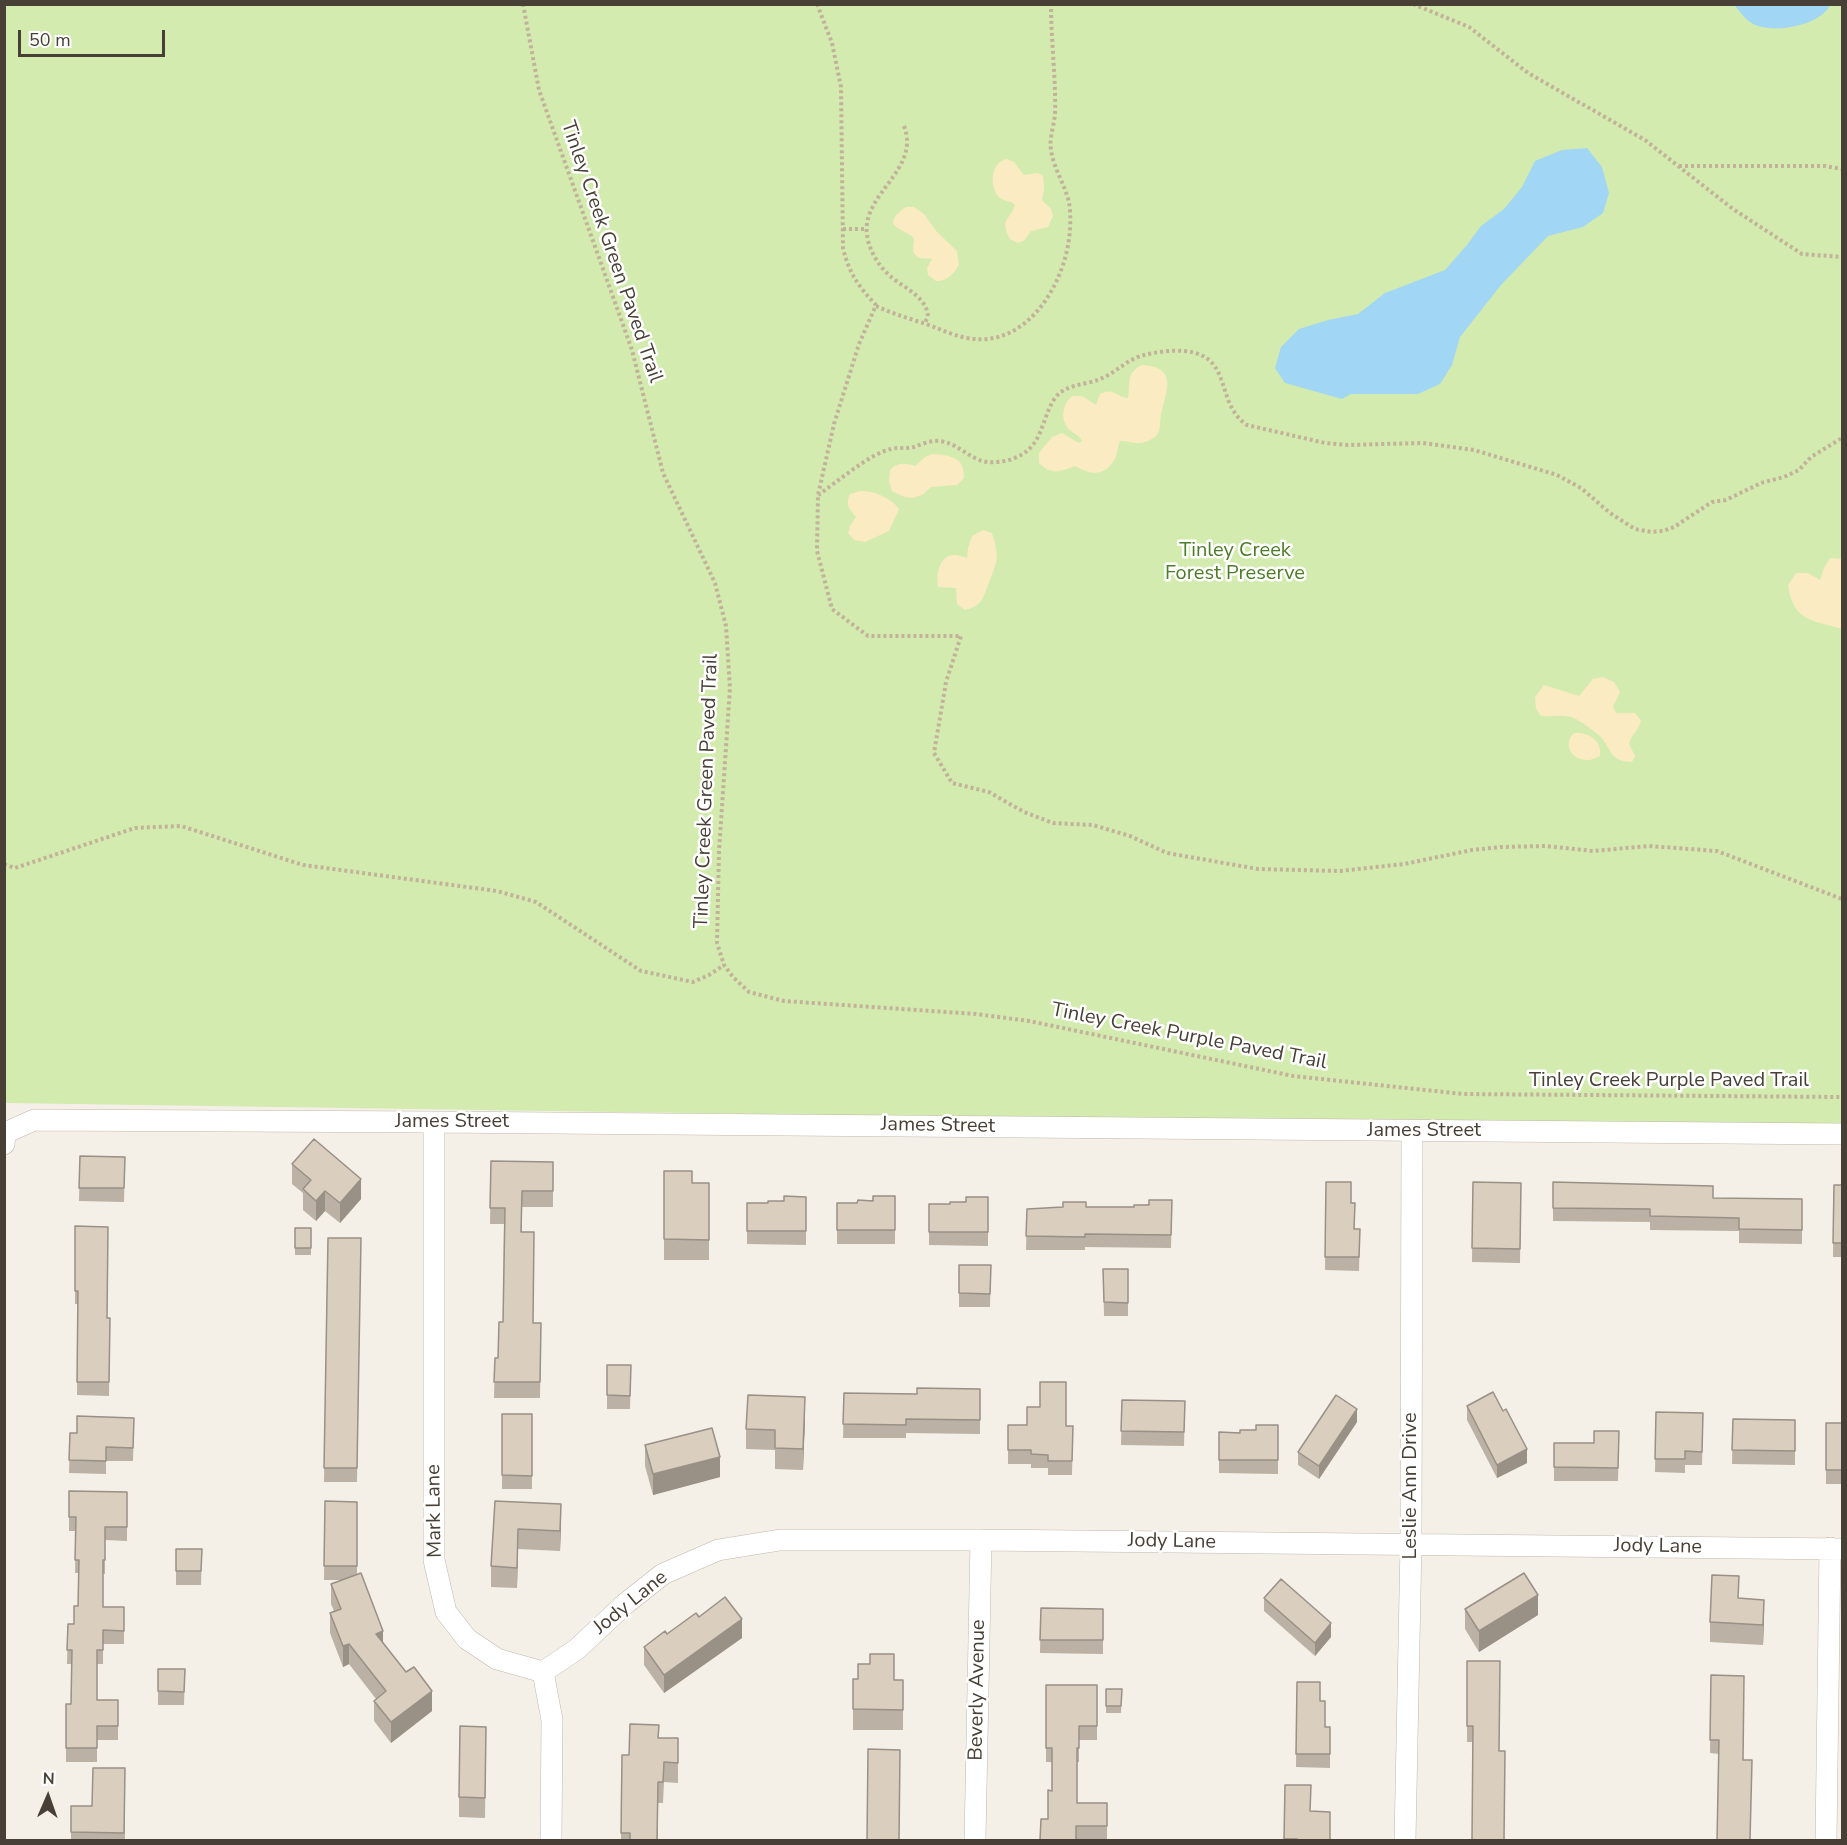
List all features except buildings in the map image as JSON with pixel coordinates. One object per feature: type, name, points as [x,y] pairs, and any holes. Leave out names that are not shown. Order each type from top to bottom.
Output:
[{"type":"street","name":"James Street","points":[[4,1143],[5,1133],[34,1120],[1842,1134]]},
{"type":"street","name":"Mark Lane","points":[[434,1122],[434,1560],[446,1612],[467,1639],[497,1659],[543,1672]]},
{"type":"street","name":"Leslie Ann Drive","points":[[1405,1840],[1411,1544],[1412,1131]]},
{"type":"street","name":"Jody Lane","points":[[543,1672],[577,1649],[625,1604],[663,1574],[718,1550],[780,1540],[1836,1549]]},
{"type":"street","name":"Beverly Avenue","points":[[975,1840],[981,1540]]},
{"type":"street","points":[[1826,1840],[1836,1549]]},
{"type":"street","points":[[543,1672],[552,1720],[551,1840]]},
{"type":"path","name":"Tinley Creek Green Paved Trail","points":[[523,4],[539,90],[632,350],[663,473],[715,583],[726,626],[730,688],[719,851],[717,942],[724,965]]},
{"type":"path","points":[[816,4],[832,43],[841,87],[843,248],[847,265],[859,287],[876,305],[924,324],[967,338],[979,339],[1006,335],[1030,320],[1044,303],[1059,277],[1069,242],[1070,208],[1051,149],[1054,115],[1051,4]]},
{"type":"path","points":[[1413,4],[1469,27],[1528,73],[1645,140],[1733,209],[1802,254],[1842,257]]},
{"type":"path","points":[[904,126],[908,141],[906,149],[896,175],[881,193],[870,214],[867,229],[870,246],[880,265],[887,274],[919,298],[926,307],[928,317],[924,324]]},
{"type":"path","points":[[1679,166],[1825,166],[1842,169]]},
{"type":"path","points":[[843,229],[867,229]]},
{"type":"path","points":[[876,305],[859,344],[834,424],[818,495],[817,551],[832,609],[868,636],[961,636],[946,682],[934,753],[952,783],[988,792],[1024,812],[1053,823],[1093,825],[1130,836],[1167,853],[1258,869],[1340,871],[1404,864],[1472,850],[1546,846],[1593,851],[1649,846],[1718,851],[1842,899]]},
{"type":"path","points":[[818,495],[867,461],[890,449],[940,441],[961,448],[978,460],[995,462],[1022,455],[1034,444],[1056,396],[1070,387],[1101,379],[1142,355],[1160,352],[1185,351],[1204,356],[1215,366],[1231,409],[1238,419],[1247,425],[1325,443],[1348,445],[1423,443],[1474,450],[1557,475],[1581,488],[1610,513],[1635,529],[1652,532],[1674,527],[1712,502],[1726,500],[1761,483],[1799,470],[1811,457],[1842,438]]},
{"type":"path","points":[[4,864],[15,868],[135,828],[182,826],[303,865],[497,891],[536,902],[641,971],[693,982],[724,965]]},
{"type":"path","name":"Tinley Creek Purple Paved Trail","points":[[724,965],[732,977],[749,992],[784,1001],[976,1014],[1029,1021],[1293,1077],[1463,1094],[1842,1097]]},
{"type":"green space","name":"Tinley Creek Forest Preserve","points":[[5,5],[1842,5],[1842,1130],[5,1103]]},
{"type":"sand","points":[[1007,159],[1014,162],[1024,175],[1038,173],[1043,176],[1042,200],[1051,209],[1053,216],[1048,227],[1031,231],[1024,241],[1018,243],[1010,239],[1005,227],[1015,205],[1000,198],[993,186],[995,169],[998,164]]},
{"type":"sand","points":[[906,207],[914,207],[924,214],[937,232],[957,251],[959,265],[946,279],[936,281],[928,275],[927,268],[932,259],[917,256],[913,251],[914,238],[896,227],[894,219]]},
{"type":"sand","points":[[1142,365],[1154,367],[1166,376],[1167,390],[1160,429],[1155,437],[1139,443],[1120,441],[1115,458],[1106,470],[1101,472],[1086,471],[1075,466],[1052,471],[1039,463],[1039,453],[1052,437],[1062,433],[1079,443],[1082,441],[1067,427],[1063,418],[1064,408],[1072,396],[1082,396],[1096,405],[1100,394],[1105,392],[1128,398],[1131,375]]},
{"type":"sand","points":[[932,454],[950,456],[959,461],[964,471],[964,478],[957,485],[931,487],[922,495],[913,498],[892,491],[889,481],[890,470],[902,464],[915,466]]},
{"type":"sand","points":[[861,491],[882,496],[899,509],[889,531],[865,542],[854,540],[848,533],[856,517],[848,507],[850,494]]},
{"type":"sand","points":[[983,530],[992,533],[997,556],[996,562],[982,600],[974,607],[965,610],[957,604],[956,588],[938,587],[938,572],[942,562],[948,556],[957,555],[967,558],[972,536]]},
{"type":"sand","points":[[1830,558],[1842,559],[1842,629],[1806,618],[1794,606],[1788,585],[1796,573],[1808,573],[1820,580]]},
{"type":"sand","points":[[1603,677],[1614,682],[1620,692],[1613,707],[1616,713],[1635,713],[1641,720],[1629,744],[1635,756],[1632,762],[1615,757],[1601,737],[1576,719],[1566,716],[1541,716],[1536,709],[1535,697],[1544,685],[1579,696],[1593,679]]},
{"type":"sand","points":[[1574,733],[1585,734],[1597,741],[1600,756],[1588,760],[1580,759],[1572,754],[1569,741]]},
{"type":"water","points":[[1735,5],[1830,5],[1825,12],[1807,23],[1772,28],[1753,24]]},
{"type":"water","points":[[1587,148],[1602,167],[1609,193],[1603,213],[1583,227],[1548,236],[1501,285],[1460,337],[1452,365],[1440,384],[1418,394],[1351,394],[1342,399],[1285,383],[1275,368],[1281,347],[1299,329],[1358,314],[1385,293],[1445,270],[1481,226],[1504,209],[1522,187],[1535,161],[1562,150]]}]
